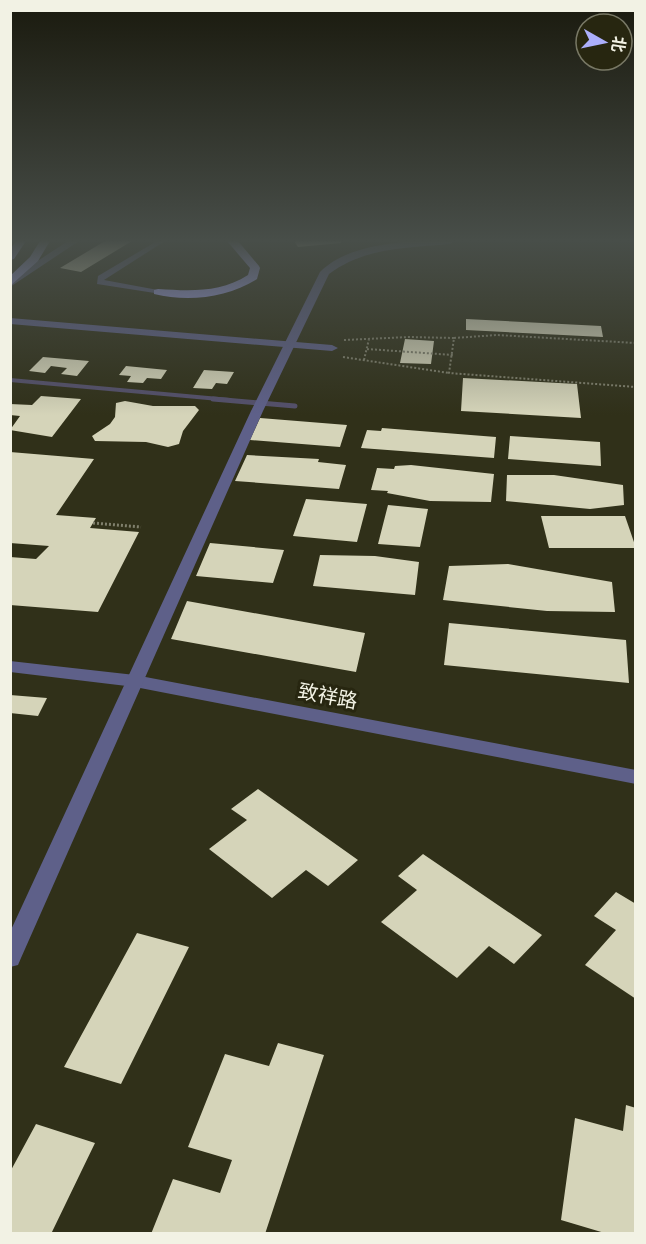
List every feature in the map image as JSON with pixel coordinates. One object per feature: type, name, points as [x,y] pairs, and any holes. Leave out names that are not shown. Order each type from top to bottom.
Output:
[{"type":"street","points":[[10,958],[260,404],[311,299]]},
{"type":"street","points":[[10,321],[288,345],[334,344]]},
{"type":"street","name":"致祥路","points":[[10,666],[135,681],[636,777]]},
{"type":"path","points":[[334,344],[369,339],[497,335],[636,343]]},
{"type":"path","points":[[449,373],[454,338]]},
{"type":"path","points":[[364,360],[369,339]]},
{"type":"path","points":[[366,350],[453,355]]},
{"type":"path","points":[[341,357],[449,373],[636,387]]},
{"type":"path","points":[[93,523],[141,527]]},
{"type":"building","points":[[466,319],[601,326],[603,337],[466,330]]},
{"type":"building","points":[[405,339],[434,341],[431,364],[400,363]]},
{"type":"building","points":[[43,357],[89,361],[77,376],[61,374],[67,368],[51,366],[45,373],[29,371]]},
{"type":"building","points":[[126,366],[167,370],[161,379],[147,378],[143,383],[127,382],[131,376],[119,375]]},
{"type":"building","points":[[204,370],[234,372],[227,384],[216,383],[212,389],[193,388]]},
{"type":"building","points":[[463,378],[577,384],[581,418],[461,411]]},
{"type":"building","points":[[41,396],[81,399],[52,437],[10,430],[20,416],[10,415],[10,404],[32,405]]},
{"type":"building","points":[[125,401],[153,406],[195,406],[199,410],[183,431],[179,444],[168,447],[146,442],[95,441],[92,436],[110,424],[115,417],[116,403]]},
{"type":"building","points":[[260,418],[347,425],[340,447],[250,440]]},
{"type":"building","points":[[382,428],[496,437],[494,458],[361,448],[367,430],[381,431]]},
{"type":"building","points":[[510,436],[600,442],[601,466],[508,459]]},
{"type":"building","points":[[10,452],[94,459],[56,515],[96,518],[90,528],[139,532],[98,612],[10,605],[10,557],[36,559],[49,546],[10,543]]},
{"type":"building","points":[[247,455],[319,459],[318,462],[346,465],[339,489],[235,481]]},
{"type":"building","points":[[411,465],[494,474],[491,502],[430,501],[387,493],[388,491],[371,490],[377,468],[394,469],[395,466]]},
{"type":"building","points":[[507,475],[554,475],[623,485],[624,505],[590,509],[506,501]]},
{"type":"building","points":[[306,499],[367,504],[357,542],[293,536]]},
{"type":"building","points":[[388,505],[428,509],[420,547],[378,544]]},
{"type":"building","points":[[541,516],[625,516],[636,548],[549,548]]},
{"type":"building","points":[[210,543],[284,550],[273,583],[196,576]]},
{"type":"building","points":[[320,555],[375,556],[419,562],[415,595],[313,586]]},
{"type":"building","points":[[508,564],[612,582],[615,612],[547,611],[443,600],[449,566]]},
{"type":"building","points":[[187,601],[365,633],[356,672],[171,639]]},
{"type":"building","points":[[449,623],[626,640],[629,683],[444,665]]},
{"type":"building","points":[[10,695],[47,698],[38,716],[10,713]]},
{"type":"building","points":[[258,789],[358,860],[328,886],[306,870],[272,898],[209,849],[247,820],[231,809]]},
{"type":"building","points":[[423,854],[542,935],[514,964],[489,946],[457,978],[381,922],[417,890],[398,876]]},
{"type":"building","points":[[616,892],[636,904],[636,999],[585,965],[616,930],[594,916]]},
{"type":"building","points":[[137,933],[189,947],[121,1084],[64,1067]]},
{"type":"building","points":[[278,1043],[324,1055],[265,1234],[151,1234],[173,1179],[220,1193],[232,1160],[188,1147],[225,1054],[269,1066]]},
{"type":"building","points":[[626,1105],[636,1108],[636,1234],[608,1234],[561,1220],[575,1118],[623,1131]]},
{"type":"building","points":[[36,1124],[95,1143],[51,1234],[10,1234],[10,1172]]},
{"type":"waterway","points":[[10,380],[230,400]]},
{"type":"waterway","points":[[213,399],[295,406]]}]
